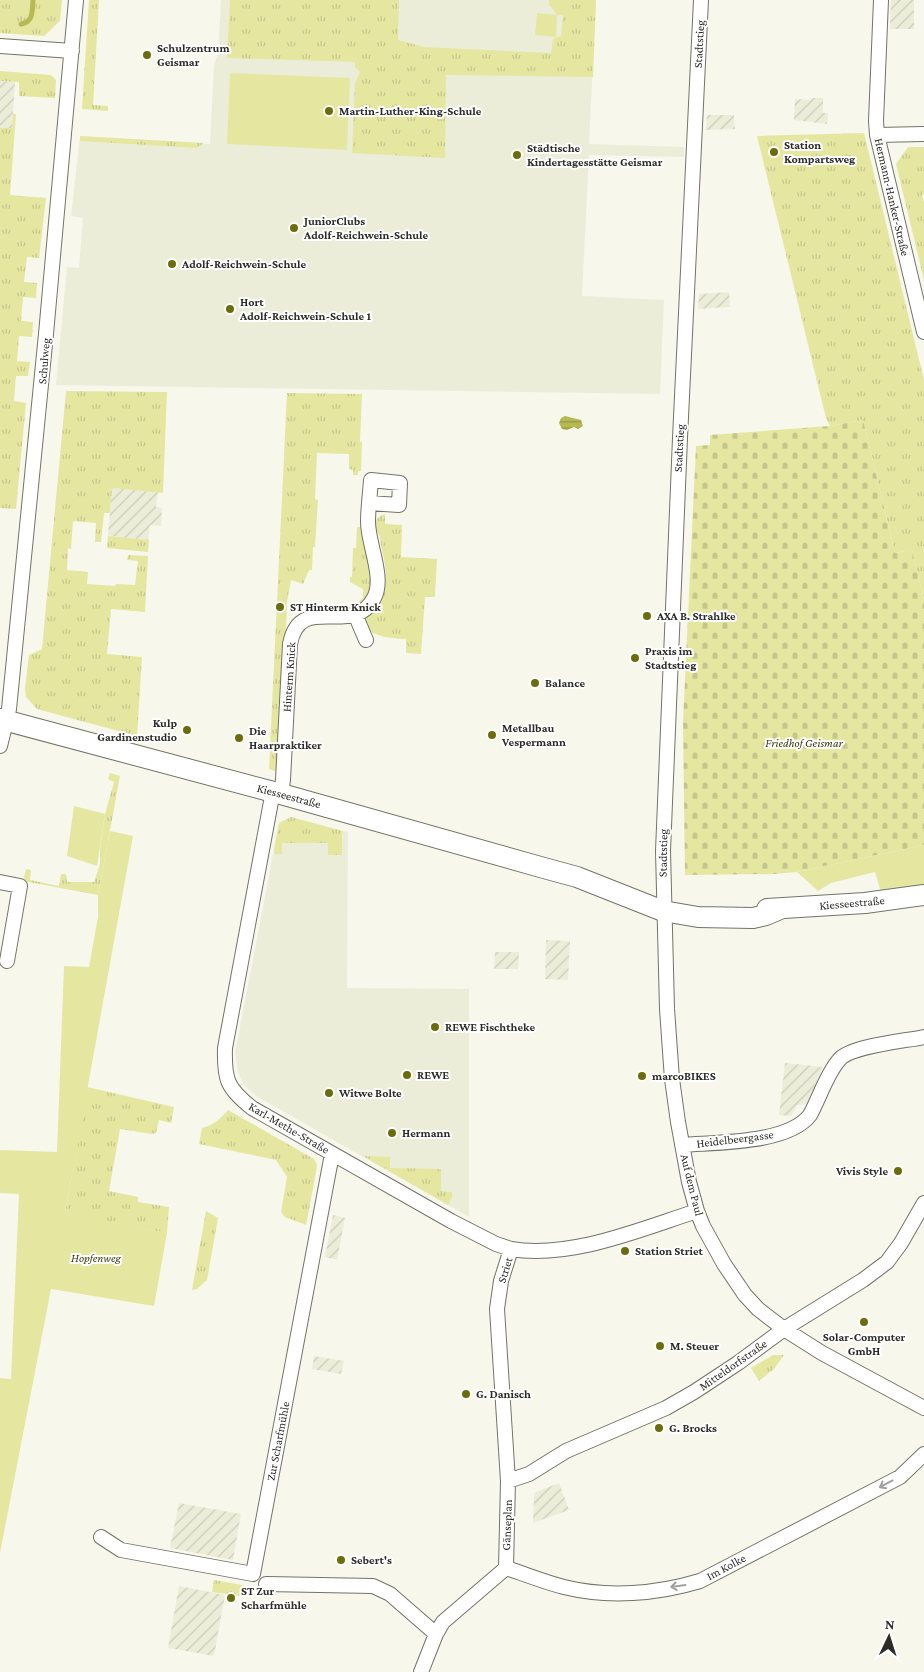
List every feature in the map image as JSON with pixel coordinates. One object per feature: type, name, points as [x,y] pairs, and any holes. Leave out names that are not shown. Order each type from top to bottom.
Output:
[{"type":"street","name":"Schulweg","points":[[0,746],[3,720],[9,708],[76,0]]},
{"type":"street","name":"Stadtstieg","points":[[663,904],[667,739],[701,0]]},
{"type":"street","name":"Hermann-Hanker-Straße","points":[[881,0],[877,135],[924,332]]},
{"type":"street","points":[[0,46],[72,51]]},
{"type":"street","points":[[877,135],[924,134]]},
{"type":"street","points":[[366,640],[355,614],[367,607],[375,598],[377,588],[368,524],[369,503]]},
{"type":"street","name":"Hinterm Knick","points":[[277,792],[284,780],[290,644],[294,630],[306,618],[346,617],[355,614]]},
{"type":"street","name":"Kiesseestraße","points":[[3,720],[277,792],[577,877],[595,878],[663,904],[780,909],[865,903],[924,895]]},
{"type":"street","name":"Karl-Methe-Straße","points":[[277,792],[225,1048],[224,1063],[231,1089],[236,1096],[252,1108],[332,1154],[451,1221],[496,1244],[511,1249]]},
{"type":"street","points":[[0,882],[20,886],[7,961]]},
{"type":"street","name":"Auf dem Paul","points":[[663,904],[672,1079],[689,1182],[703,1226],[744,1295],[758,1309],[784,1329],[822,1353],[924,1408]]},
{"type":"street","name":"Heidelbeergasse","points":[[682,1145],[750,1140],[791,1130],[810,1115],[834,1068],[844,1055],[860,1049],[924,1037]]},
{"type":"street","name":"Zur Scharfmühle","points":[[101,1537],[121,1550],[253,1574],[332,1154]]},
{"type":"street","name":"Mitteldorfstraße","points":[[508,1482],[529,1474],[566,1451],[677,1402],[738,1363],[784,1329],[855,1285],[887,1262],[901,1243],[924,1203]]},
{"type":"street","name":"Striet","points":[[508,1482],[497,1309],[501,1281],[511,1249],[537,1252],[561,1250],[609,1238],[697,1211]]},
{"type":"street","name":"Im Kolke","points":[[506,1568],[584,1591],[616,1594],[686,1585],[700,1581],[900,1476],[924,1454]]},
{"type":"street","name":"Gänseplan","points":[[506,1568],[508,1482]]},
{"type":"street","points":[[421,1672],[436,1634],[443,1622],[506,1568]]},
{"type":"street","points":[[266,1584],[373,1586],[390,1594],[436,1634]]},
{"type":"shaded area","points":[[221,0],[596,0],[589,144],[684,147],[684,157],[589,155],[582,296],[664,300],[660,394],[56,385],[67,267],[79,268],[83,218],[71,216],[80,136],[210,144],[214,65],[218,54]]},
{"type":"shaded area","points":[[891,0],[914,0],[914,29],[890,29]]},
{"type":"shaded area","points":[[0,81],[15,82],[12,128],[0,128]]},
{"type":"shaded area","points":[[823,98],[823,113],[828,113],[827,124],[794,120],[795,99],[809,100]]},
{"type":"shaded area","points":[[707,115],[734,115],[735,129],[706,130]]},
{"type":"shaded area","points":[[729,292],[730,307],[698,309],[699,294]]},
{"type":"shaded area","points":[[565,416],[581,420],[583,426],[578,429],[574,427],[567,430],[562,429],[559,423],[561,418]]},
{"type":"shaded area","points":[[112,488],[158,492],[156,507],[162,508],[161,526],[150,525],[148,540],[108,536]]},
{"type":"shaded area","points":[[291,817],[348,832],[347,988],[469,989],[469,1217],[256,1096],[244,1085],[238,1072],[235,1053],[279,823]]},
{"type":"shaded area","points":[[546,940],[570,941],[568,980],[545,979]]},
{"type":"shaded area","points":[[495,952],[519,952],[518,969],[494,969]]},
{"type":"shaded area","points":[[785,1063],[823,1067],[807,1104],[797,1105],[791,1116],[779,1115]]},
{"type":"shaded area","points":[[333,1215],[345,1218],[337,1260],[325,1257]]},
{"type":"shaded area","points":[[314,1356],[344,1361],[341,1374],[312,1369]]},
{"type":"shaded area","points":[[559,1483],[569,1510],[533,1523],[534,1493]]},
{"type":"shaded area","points":[[179,1503],[241,1514],[233,1560],[170,1548]]},
{"type":"shaded area","points":[[179,1586],[225,1595],[214,1656],[168,1648]]},
{"type":"green space","points":[[0,0],[62,0],[60,21],[44,36],[0,33]]},
{"type":"green space","points":[[89,0],[99,0],[93,105],[108,106],[108,111],[82,109]]},
{"type":"green space","points":[[230,0],[399,0],[398,40],[424,47],[551,53],[553,39],[561,36],[563,15],[557,15],[549,4],[549,0],[596,0],[593,77],[446,75],[445,158],[352,153],[355,83],[360,72],[355,67],[355,62],[227,58]]},
{"type":"green space","points":[[537,13],[557,15],[556,37],[535,35]]},
{"type":"green space","points":[[0,71],[51,75],[56,80],[55,98],[19,96],[19,82],[0,81]]},
{"type":"green space","points":[[230,73],[350,78],[347,150],[227,144]]},
{"type":"green space","points":[[13,114],[16,114],[10,195],[46,198],[39,258],[27,257],[24,282],[37,283],[36,298],[23,297],[21,321],[33,322],[32,337],[19,336],[17,361],[30,362],[28,376],[16,376],[14,401],[26,403],[16,509],[0,508],[0,128],[12,128]]},
{"type":"green space","points":[[864,133],[924,380],[924,600],[912,550],[895,553],[863,420],[830,426],[826,418],[757,136]]},
{"type":"green space","points":[[80,136],[204,143],[197,148],[80,141]]},
{"type":"green space","points":[[908,147],[924,147],[924,194],[922,195],[924,202],[924,280],[896,164]]},
{"type":"green space","points":[[66,391],[167,392],[163,493],[112,488],[110,513],[104,513],[101,542],[95,542],[96,523],[73,521],[71,549],[68,548],[67,570],[88,572],[87,584],[135,585],[138,561],[127,560],[128,555],[148,556],[145,612],[111,609],[107,654],[142,657],[137,736],[37,709],[26,697],[25,688],[29,655],[42,649]]},
{"type":"green space","points":[[287,393],[362,394],[360,442],[362,442],[361,471],[358,471],[358,475],[353,475],[353,470],[349,469],[349,454],[317,453],[315,499],[318,500],[312,570],[309,570],[303,584],[291,580],[284,637],[278,768],[275,771],[269,769]]},
{"type":"green space","name":"Friedhof Geismar","points":[[863,420],[895,553],[912,550],[924,600],[924,845],[797,872],[685,875],[683,722],[696,446],[710,445],[710,435],[830,426]]},
{"type":"green space","points":[[385,514],[385,524],[402,525],[401,557],[437,559],[435,597],[425,597],[421,654],[406,653],[406,639],[378,635],[364,626],[365,616],[372,608],[378,609],[385,589],[386,571],[383,554],[379,534],[374,532],[376,520]]},
{"type":"green space","points":[[357,527],[362,527],[372,582],[366,597],[354,609],[349,608],[349,605],[354,605],[363,598],[363,589],[350,582],[350,577],[352,577],[353,548],[356,548]]},
{"type":"green space","points":[[108,536],[149,540],[148,552],[107,548]]},
{"type":"green space","points":[[110,773],[120,776],[98,895],[23,881],[26,869],[31,870],[30,880],[59,886],[61,874],[66,874],[67,882],[94,882],[100,864],[105,814],[114,782],[108,779]]},
{"type":"green space","points":[[74,806],[105,814],[97,866],[67,856]]},
{"type":"green space","points":[[291,817],[342,831],[342,855],[328,855],[328,843],[282,843],[282,854],[275,854],[274,849],[279,823]]},
{"type":"green space","name":"Hopfenweg","points":[[110,831],[133,836],[65,1213],[167,1233],[154,1306],[51,1289],[0,1553],[0,1378],[11,1379],[19,1194],[0,1193],[0,1150],[57,1152],[64,966],[89,967],[98,917],[98,895]]},
{"type":"green space","points":[[924,845],[924,887],[881,892],[875,872],[831,883],[818,891],[797,872]]},
{"type":"green space","points":[[87,1087],[174,1107],[171,1123],[159,1120],[156,1133],[120,1129],[109,1191],[138,1197],[138,1202],[169,1207],[167,1233],[65,1214]]},
{"type":"green space","points":[[228,1110],[314,1159],[317,1165],[306,1225],[285,1217],[281,1212],[287,1177],[276,1160],[199,1144],[202,1128],[216,1121]]},
{"type":"green space","points":[[363,1156],[390,1157],[390,1168],[441,1169],[441,1191],[452,1192],[448,1205]]},
{"type":"green space","points":[[206,1211],[218,1218],[207,1280],[197,1289],[192,1290]]},
{"type":"green space","points":[[773,1355],[784,1355],[774,1369],[759,1381],[751,1368]]},
{"type":"green space","points":[[214,1580],[242,1585],[240,1596],[212,1592]]},
{"type":"waterway","points":[[21,24],[30,18],[33,0]]},
{"type":"place","name":"Schulzentrum Geismar","points":[[147,55]]},
{"type":"place","name":"Martin-Luther-King-Schule","points":[[329,111]]},
{"type":"place","name":"Station Kompartsweg","points":[[774,152]]},
{"type":"place","name":"Städtische Kindertagesstätte Geismar","points":[[517,155]]},
{"type":"place","name":"JuniorClubs Adolf-Reichwein-Schule","points":[[294,228]]},
{"type":"place","name":"Adolf-Reichwein-Schule","points":[[172,264]]},
{"type":"place","name":"Hort Adolf-Reichwein-Schule 1","points":[[230,309]]},
{"type":"place","name":"ST Hinterm Knick","points":[[280,607]]},
{"type":"place","name":"AXA B. Strahlke","points":[[647,616]]},
{"type":"place","name":"Praxis im Stadtstieg","points":[[635,658]]},
{"type":"place","name":"Balance","points":[[535,683]]},
{"type":"place","name":"Kulp Gardinenstudio","points":[[187,730]]},
{"type":"place","name":"Metallbau Vespermann","points":[[492,735]]},
{"type":"place","name":"Die Haarpraktiker","points":[[239,738]]},
{"type":"place","name":"REWE Fischtheke","points":[[435,1027]]},
{"type":"place","name":"REWE","points":[[407,1075]]},
{"type":"place","name":"marcoBIKES","points":[[642,1076]]},
{"type":"place","name":"Witwe Bolte","points":[[329,1093]]},
{"type":"place","name":"Hermann","points":[[392,1133]]},
{"type":"place","name":"Vivis Style","points":[[898,1171]]},
{"type":"place","name":"Station Striet","points":[[625,1251]]},
{"type":"place","name":"Solar-Computer GmbH","points":[[864,1322]]},
{"type":"place","name":"M. Steuer","points":[[660,1346]]},
{"type":"place","name":"G. Danisch","points":[[466,1394]]},
{"type":"place","name":"G. Brocks","points":[[659,1428]]},
{"type":"place","name":"Sebert's","points":[[341,1560]]},
{"type":"place","name":"ST Zur Scharfmühle","points":[[231,1598]]}]
